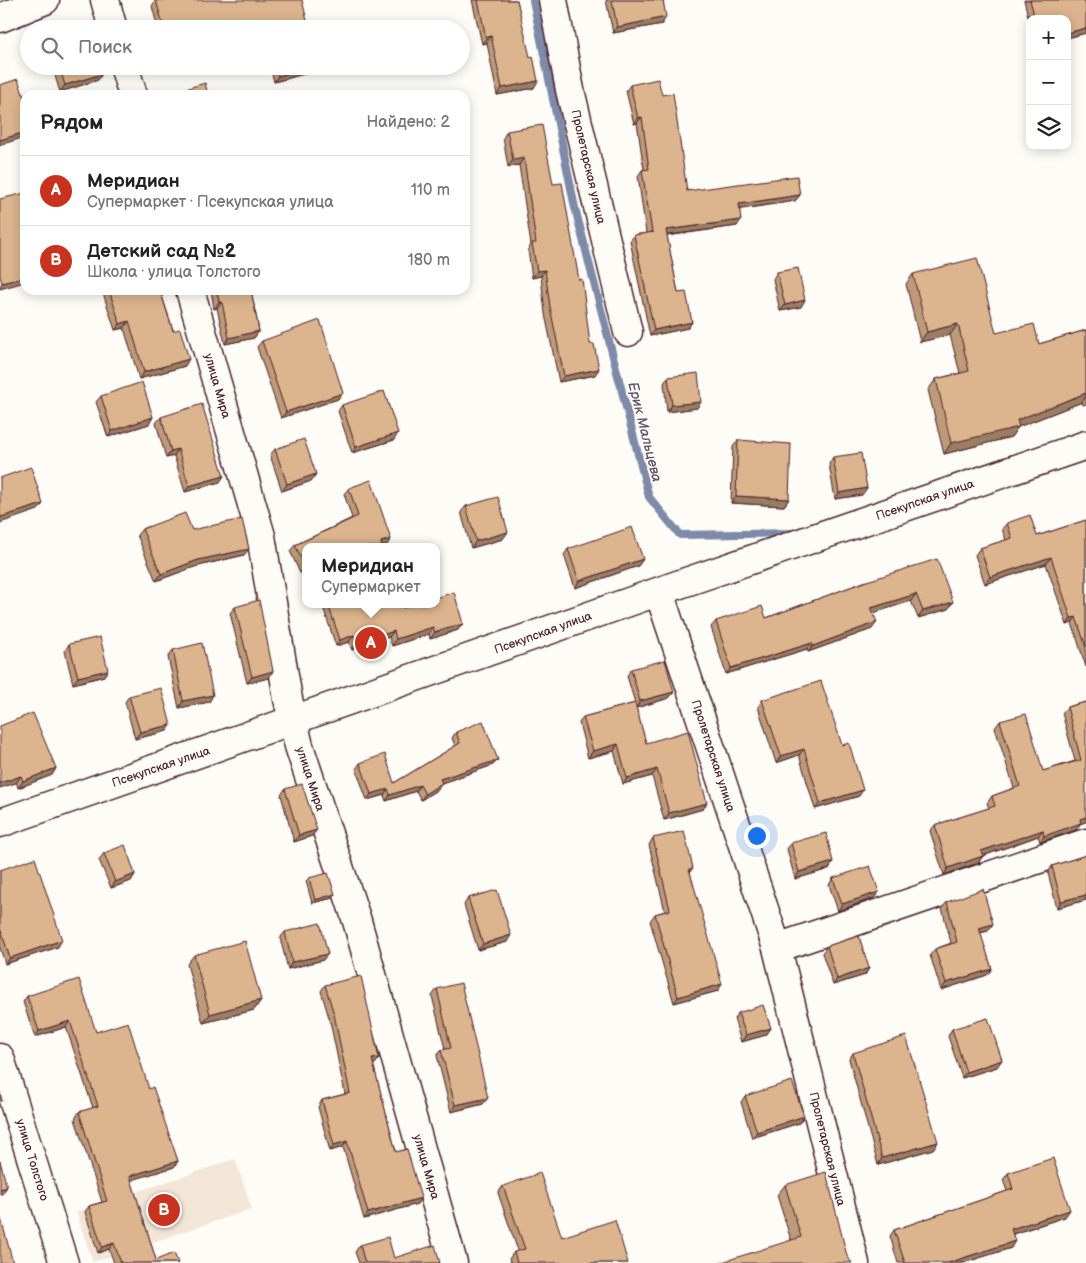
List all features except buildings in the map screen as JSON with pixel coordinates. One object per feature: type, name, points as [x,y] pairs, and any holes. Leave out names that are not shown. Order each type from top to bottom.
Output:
[{"type":"street","points":[[0,18],[45,0]]},
{"type":"street","points":[[105,0],[111,20]]},
{"type":"street","name":"Пролетарская улица","points":[[553,0],[570,90],[628,332]]},
{"type":"street","points":[[127,75],[131,90]]},
{"type":"street","name":"улица Мира","points":[[191,295],[261,536],[288,699],[299,746],[357,921],[453,1263]]},
{"type":"street","name":"Псекупская улица","points":[[0,823],[659,592],[1086,445]]},
{"type":"street","name":"Пролетарская улица","points":[[659,592],[777,948],[855,1263]]},
{"type":"street","points":[[777,948],[1086,843]]},
{"type":"street","name":"улица Толстого","points":[[0,1058],[64,1263]]},
{"type":"shaded area","points":[[235,1159],[252,1209],[93,1262],[76,1212]]},
{"type":"waterway","name":"Ерик Мальцева","points":[[533,0],[575,208],[649,497],[680,535],[793,533]]},
{"type":"place","name":"Меридиан","points":[[371,643]]},
{"type":"place","name":"Детский сад №2","points":[[164,1210]]}]
